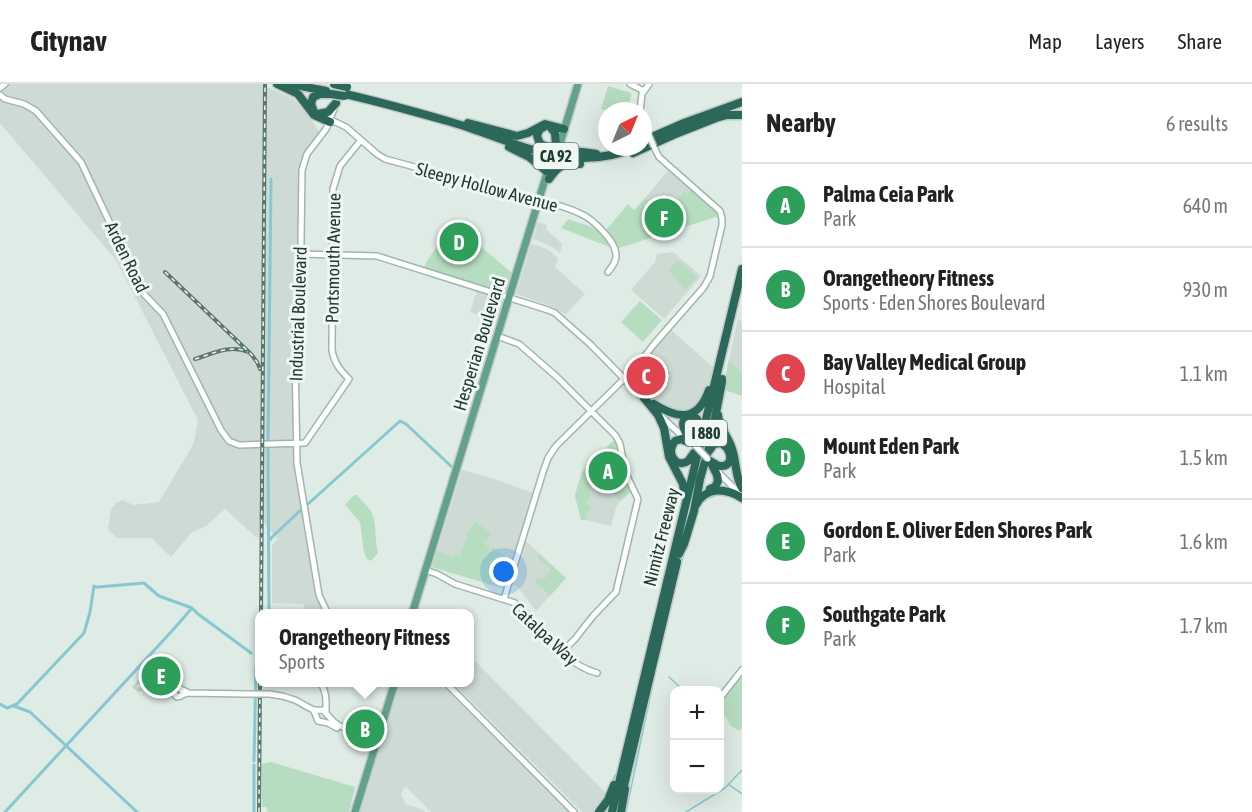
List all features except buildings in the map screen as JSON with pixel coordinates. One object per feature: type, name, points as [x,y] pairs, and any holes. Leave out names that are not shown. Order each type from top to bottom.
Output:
[{"type":"highway","points":[[277,84],[298,94],[314,115],[330,121]]},
{"type":"highway","name":"CA 92","points":[[291,84],[308,88],[339,89],[366,99],[452,122],[539,152],[578,158],[606,156]]},
{"type":"highway","name":"CA 92","points":[[313,84],[358,92],[553,151],[596,154]]},
{"type":"highway","points":[[330,121],[314,111],[311,106],[313,97],[339,89]]},
{"type":"highway","name":"CA 92","points":[[652,139],[722,108],[742,102]]},
{"type":"highway","name":"CA 92","points":[[652,139],[742,102]]},
{"type":"highway","points":[[318,114],[328,112],[336,103]]},
{"type":"highway","points":[[424,115],[546,157],[574,161],[605,160],[614,156]]},
{"type":"highway","points":[[652,140],[727,115],[742,117]]},
{"type":"highway","points":[[452,119],[517,136],[524,135],[545,124],[560,129]]},
{"type":"highway","points":[[560,129],[543,128],[538,133],[541,144],[562,150],[596,154]]},
{"type":"highway","points":[[557,146],[555,133],[560,129]]},
{"type":"highway","points":[[495,141],[552,168],[566,164],[602,162],[625,156]]},
{"type":"highway","name":"Nimitz Freeway","points":[[616,812],[628,771],[672,582],[677,539],[742,269]]},
{"type":"highway","name":"I 880","points":[[616,812],[742,281]]},
{"type":"highway","name":"Nimitz Freeway","points":[[616,812],[630,739],[742,292]]},
{"type":"highway","points":[[721,359],[707,394],[698,436],[691,445],[674,547],[677,551],[684,544],[694,511],[702,471],[708,460],[722,379]]},
{"type":"highway","points":[[654,404],[670,414],[686,414],[699,408],[707,394]]},
{"type":"highway","points":[[644,398],[658,415],[664,428],[669,456],[683,484],[684,494]]},
{"type":"highway","points":[[717,409],[718,422],[732,448],[736,475],[742,490]]},
{"type":"highway","points":[[691,445],[683,426],[688,416],[698,420],[698,436]]},
{"type":"highway","points":[[702,471],[702,487],[715,488],[718,477],[708,460]]},
{"type":"highway","points":[[694,511],[701,498],[713,491],[728,491],[742,497]]},
{"type":"highway","name":"I 880","points":[[616,812],[677,539]]},
{"type":"highway","points":[[599,812],[609,798],[630,739]]},
{"type":"main road","points":[[560,129],[576,84]]},
{"type":"main road","name":"Hesperian Boulevard","points":[[416,609],[557,146]]},
{"type":"main road","points":[[353,810],[389,687]]},
{"type":"main road","points":[[374,739],[393,687]]},
{"type":"street","points":[[0,88],[5,84]]},
{"type":"street","points":[[630,84],[645,87],[640,102]]},
{"type":"street","name":"Industrial Boulevard","points":[[326,609],[319,595],[297,463],[295,354],[300,309],[303,164],[310,149],[322,136],[330,121],[339,89]]},
{"type":"street","name":"Arden Road","points":[[0,95],[4,99],[24,104],[36,111],[81,162],[143,292],[163,314],[221,430],[231,442],[243,446],[297,444]]},
{"type":"street","name":"Sleepy Hollow Avenue","points":[[330,121],[344,125],[385,159],[540,201],[586,216],[611,240],[616,256],[614,265],[608,272]]},
{"type":"street","name":"Portsmouth Avenue","points":[[297,444],[305,444],[309,441],[349,379],[333,360],[332,350],[333,195],[342,162],[361,140]]},
{"type":"street","points":[[504,599],[548,458],[556,446],[640,362],[707,284],[711,274],[722,225],[722,215],[659,157],[652,146]]},
{"type":"street","points":[[301,254],[377,256],[468,283],[555,313],[654,404],[691,445]]},
{"type":"street","points":[[498,336],[519,344],[557,378],[619,441],[626,474],[638,499],[616,592],[562,652]]},
{"type":"street","points":[[625,377],[691,445],[742,490]]},
{"type":"street","points":[[708,460],[742,497]]},
{"type":"street","name":"Catalpa Way","points":[[427,571],[455,584],[515,603],[574,664],[597,673]]},
{"type":"street","points":[[724,693],[742,670]]},
{"type":"street","points":[[322,687],[327,699],[317,720],[374,739]]},
{"type":"street","points":[[452,687],[576,812]]},
{"type":"street","points":[[184,693],[270,694],[290,698],[320,712],[343,729]]},
{"type":"street","points":[[320,712],[326,719],[323,722]]},
{"type":"shaded area","points":[[0,84],[260,84],[292,98],[304,109],[321,134],[304,155],[299,169],[298,308],[293,345],[293,463],[303,508],[317,597],[322,609],[304,609],[304,604],[272,603],[272,546],[277,539],[260,518],[258,539],[225,509],[206,526],[192,532],[171,557],[152,538],[117,538],[108,529],[111,510],[116,503],[123,500],[133,505],[159,502],[194,443],[198,420],[116,260],[0,123]]},
{"type":"shaded area","points":[[670,168],[692,188],[667,217],[645,198]]},
{"type":"shaded area","points":[[538,222],[547,225],[546,229],[562,244],[560,253],[549,245],[533,239]]},
{"type":"shaded area","points":[[532,244],[547,249],[558,258],[555,267],[585,294],[566,314],[551,306],[516,294]]},
{"type":"shaded area","points":[[673,252],[701,276],[664,319],[631,290],[655,262],[657,254]]},
{"type":"shaded area","points":[[477,290],[506,300],[499,321],[470,312]]},
{"type":"shaded area","points":[[738,319],[742,322],[742,372],[729,360]]},
{"type":"shaded area","points":[[670,329],[714,368],[705,395],[698,406],[685,412],[662,407],[643,389],[658,372],[645,359]]},
{"type":"shaded area","points":[[462,470],[534,493],[505,589],[432,567]]},
{"type":"shaded area","points":[[593,470],[620,501],[611,526],[581,519],[575,494],[582,472]]},
{"type":"shaded area","points":[[525,540],[566,578],[536,611],[517,586],[511,584]]},
{"type":"shaded area","points":[[474,660],[606,793],[603,804],[596,812],[582,812],[457,687],[474,687]]},
{"type":"shaded area","points":[[395,687],[444,687],[570,812],[431,812],[406,787],[401,795],[406,804],[425,812],[356,812]]},
{"type":"green space","points":[[608,86],[631,93],[630,102],[603,102]]},
{"type":"green space","points":[[692,188],[715,208],[719,216],[616,249],[606,230],[628,204],[634,210],[645,198],[667,217],[681,201],[678,199],[684,192],[687,194]]},
{"type":"green space","points":[[568,219],[598,231],[612,248],[561,228]]},
{"type":"green space","points":[[455,224],[514,275],[508,293],[424,268],[428,259]]},
{"type":"green space","points":[[678,260],[697,277],[685,290],[677,281],[678,279],[669,272]]},
{"type":"green space","points":[[640,301],[662,320],[643,342],[621,322]]},
{"type":"green space","points":[[729,360],[742,372],[742,396],[723,388]]},
{"type":"green space","points":[[614,440],[618,444],[621,467],[631,492],[620,501],[603,481],[595,484],[587,491],[591,496],[587,503],[591,508],[586,515],[588,517],[581,520],[575,496],[582,472]]},
{"type":"green space","points":[[354,495],[357,495],[367,506],[374,520],[378,553],[371,561],[367,559],[364,552],[360,522],[345,505]]},
{"type":"green space","points":[[475,522],[492,533],[486,542],[483,539],[482,541],[490,549],[485,557],[493,547],[512,561],[505,589],[432,567],[437,551],[452,558],[456,554],[460,556],[469,531],[477,536],[469,530]]},
{"type":"green space","points":[[539,554],[566,578],[550,596],[534,581],[537,578],[544,579],[551,570],[537,557]]},
{"type":"green space","points":[[163,654],[182,670],[176,686],[159,698],[140,683],[137,687],[143,689],[139,693],[132,687]]},
{"type":"green space","points":[[742,674],[742,728],[739,731],[730,725],[724,715],[724,696]]},
{"type":"green space","points":[[271,762],[355,787],[349,812],[268,812],[266,807],[262,807],[262,764]]},
{"type":"waterway","points":[[268,443],[271,179]]},
{"type":"waterway","points":[[308,504],[400,421],[453,468]]},
{"type":"waterway","points":[[268,447],[269,609]]},
{"type":"waterway","points":[[706,499],[717,495]]},
{"type":"waterway","points":[[269,541],[302,509]]},
{"type":"waterway","points":[[626,812],[657,664],[684,552]]},
{"type":"waterway","points":[[98,587],[144,583],[159,596],[192,608],[251,653]]},
{"type":"waterway","points":[[0,704],[7,708],[17,704],[84,633],[94,586],[96,587]]},
{"type":"waterway","points":[[172,631],[192,608]]},
{"type":"waterway","points":[[5,812],[171,632]]},
{"type":"waterway","points":[[669,677],[679,686]]},
{"type":"waterway","points":[[254,761],[256,687]]},
{"type":"waterway","points":[[14,706],[30,712],[137,812]]},
{"type":"waterway","points":[[254,765],[254,812]]},
{"type":"waterway","points":[[686,812],[725,788],[742,770]]},
{"type":"waterway","points":[[612,782],[615,775]]},
{"type":"waterway","points":[[728,784],[742,794]]},
{"type":"railway","points":[[261,609],[265,84]]},
{"type":"railway","points":[[165,272],[251,354],[260,369]]},
{"type":"railway","points":[[195,359],[228,349],[248,352]]},
{"type":"railway","points":[[259,812],[260,687]]},
{"type":"place","name":"Southgate Park","points":[[664,218]]},
{"type":"place","name":"Mount Eden Park","points":[[459,242]]},
{"type":"place","name":"Bay Valley Medical Group","points":[[646,376]]},
{"type":"place","name":"Palma Ceia Park","points":[[608,471]]},
{"type":"place","name":"Gordon E. Oliver Eden Shores Park","points":[[161,676]]},
{"type":"place","name":"Orangetheory Fitness","points":[[365,729]]}]
